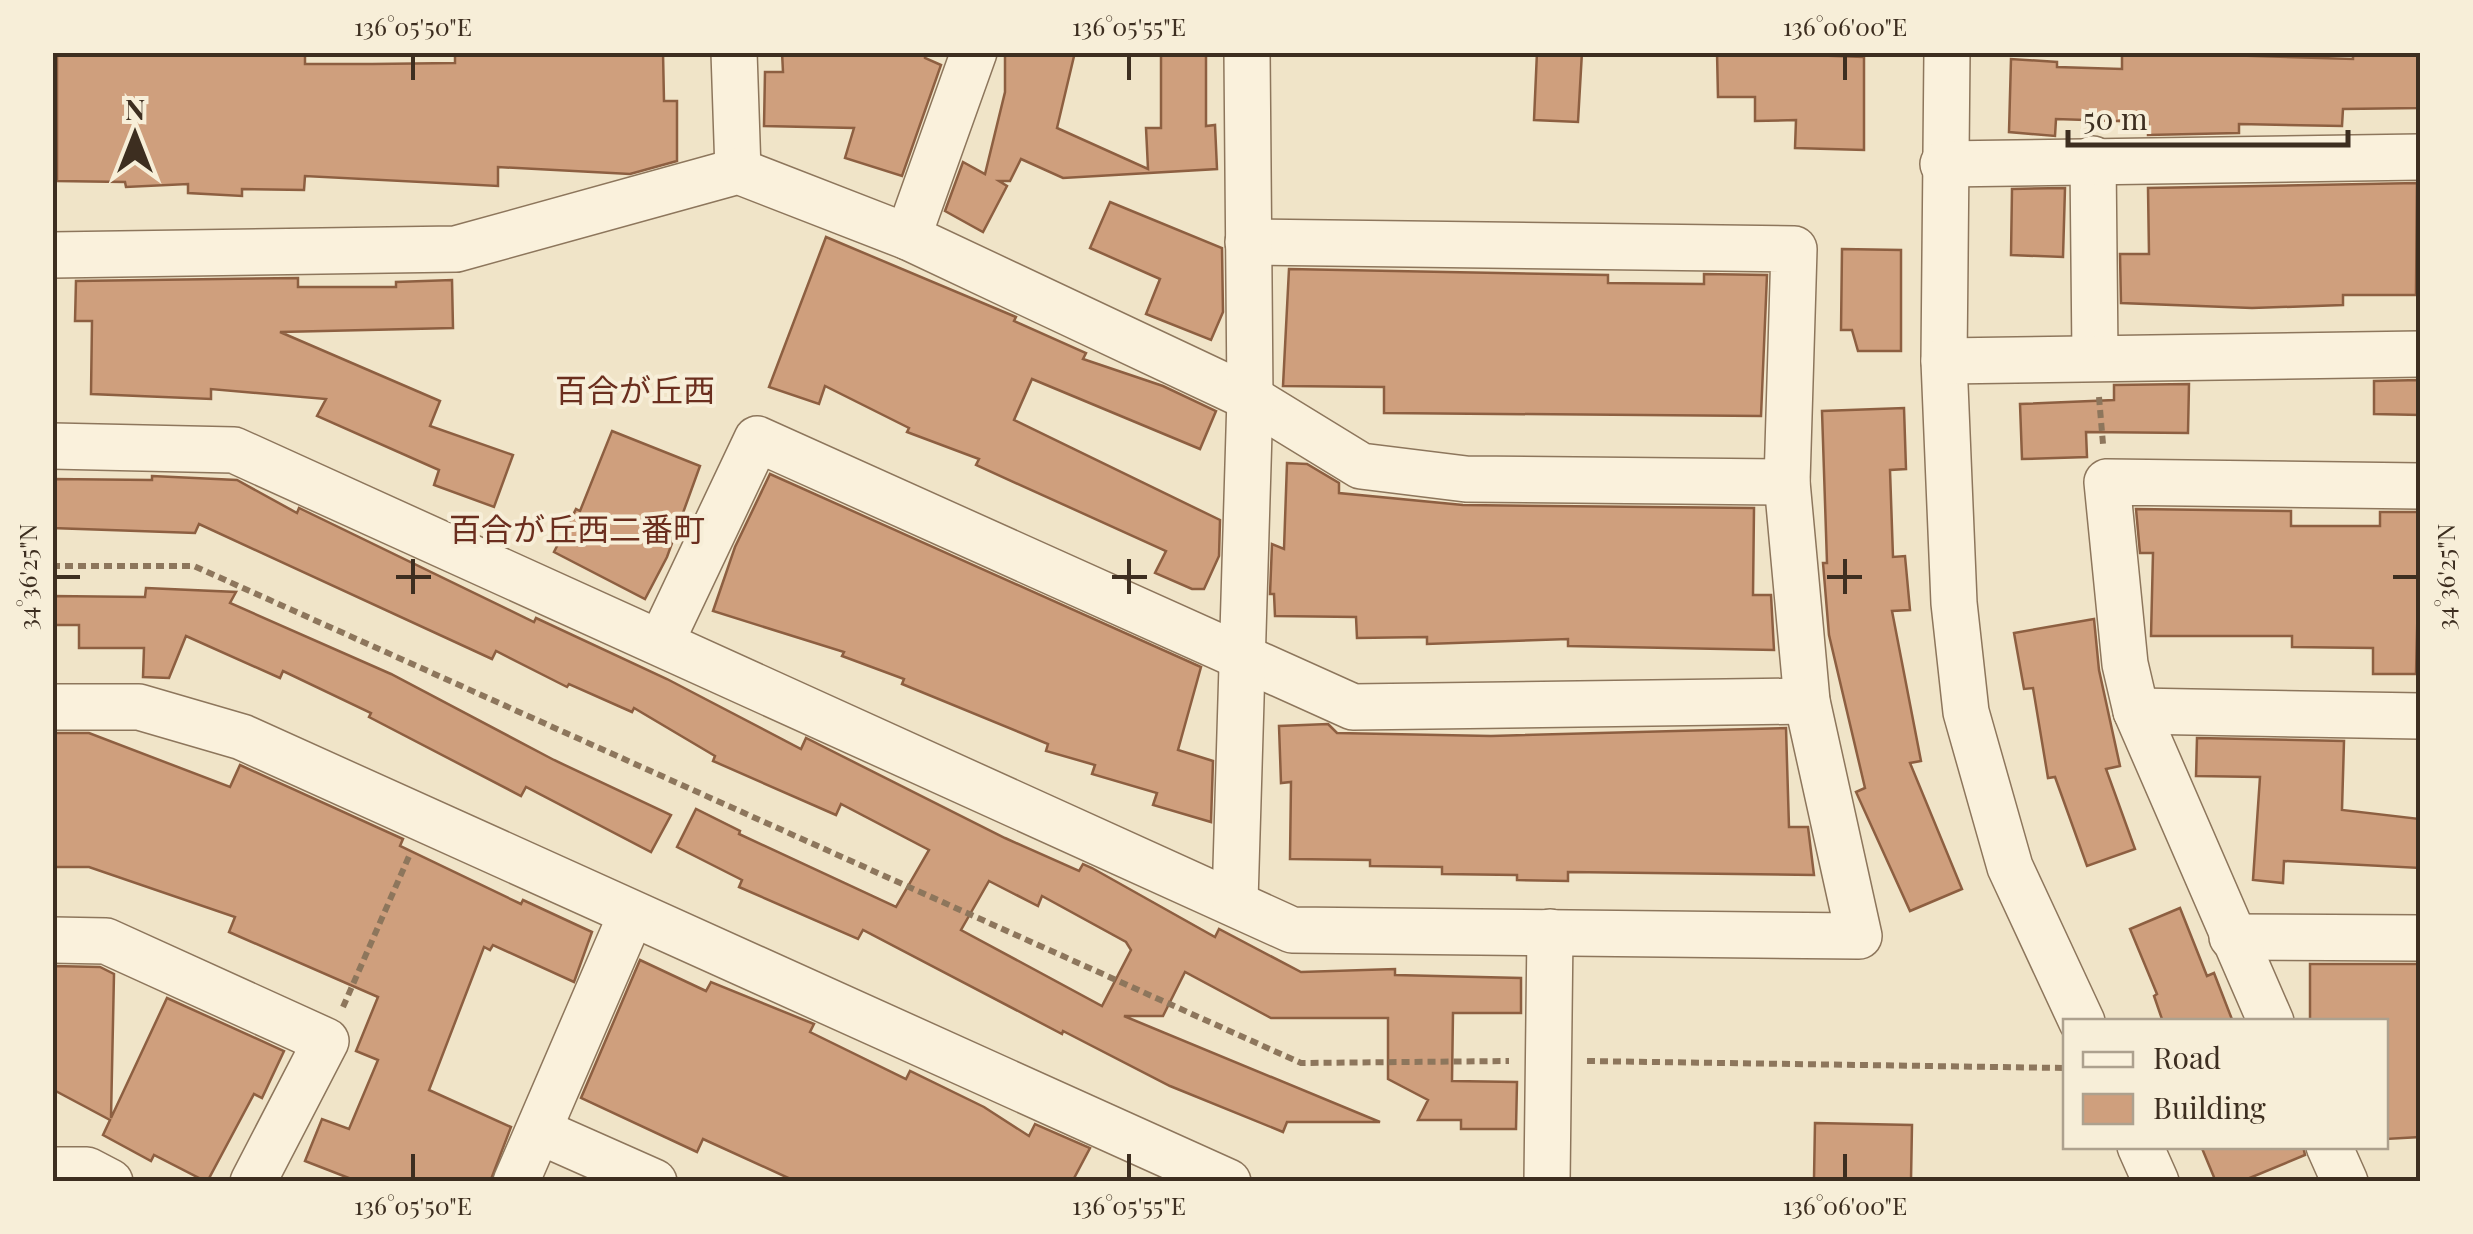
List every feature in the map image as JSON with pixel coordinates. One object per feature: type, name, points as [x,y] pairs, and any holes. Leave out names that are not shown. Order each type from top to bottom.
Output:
[{"type":"street","points":[[734,52],[738,171]]},
{"type":"street","points":[[908,237],[974,52]]},
{"type":"street","points":[[1235,900],[1250,398],[1246,52]]},
{"type":"street","points":[[1947,52],[1944,362],[1954,603],[1966,712],[2010,867],[2081,1019]]},
{"type":"street","points":[[1943,164],[2093,159],[2420,158]]},
{"type":"street","points":[[2093,159],[2095,356]]},
{"type":"street","points":[[52,254],[456,249],[738,171],[908,237],[1250,398],[1362,466],[1466,479],[1787,482]]},
{"type":"street","points":[[52,446],[234,450],[1235,900],[1292,930],[1859,936],[1807,700],[1787,482],[1794,248],[1248,242]]},
{"type":"street","points":[[1944,362],[2095,356],[2420,354]]},
{"type":"street","points":[[660,642],[758,439],[1242,653],[1353,707],[1807,700]]},
{"type":"street","points":[[2270,1019],[2136,711],[2125,664],[2107,482],[2420,486]]},
{"type":"street","points":[[52,707],[140,707],[242,737],[1228,1182]]},
{"type":"street","points":[[2136,711],[2420,716]]},
{"type":"street","points":[[516,1182],[631,915]]},
{"type":"street","points":[[1546,1182],[1550,932]]},
{"type":"street","points":[[2232,938],[2420,938]]},
{"type":"street","points":[[52,940],[106,941],[326,1042],[253,1182]]},
{"type":"street","points":[[539,1130],[654,1182]]},
{"type":"street","points":[[2141,1149],[2156,1182]]},
{"type":"street","points":[[2330,1149],[2345,1182]]},
{"type":"street","points":[[52,1170],[87,1170],[110,1182]]},
{"type":"path","points":[[2095,356],[2107,482]]},
{"type":"path","points":[[52,566],[194,566],[1301,1063],[1548,1061],[2063,1068]]},
{"type":"path","points":[[326,1042],[377,937],[424,820]]},
{"type":"building","points":[[57,52],[305,52],[305,64],[372,64],[455,63],[455,52],[663,52],[664,101],[677,101],[677,161],[630,174],[498,167],[498,186],[305,176],[304,190],[242,189],[242,196],[188,193],[188,184],[126,187],[125,182],[57,181]]},
{"type":"building","points":[[782,52],[925,52],[925,58],[941,65],[902,176],[845,158],[854,128],[764,126],[765,72],[783,72]]},
{"type":"building","points":[[1005,52],[1075,52],[1057,128],[1148,169],[1146,128],[1161,128],[1161,52],[1206,52],[1206,126],[1215,125],[1217,169],[1063,178],[1021,159],[1010,181],[999,181],[1007,186],[983,232],[945,211],[963,162],[985,174],[1005,92]]},
{"type":"building","points":[[1537,52],[1582,52],[1578,122],[1534,120]]},
{"type":"building","points":[[1717,52],[1864,57],[1864,150],[1795,148],[1796,120],[1755,121],[1755,97],[1718,97]]},
{"type":"building","points":[[2122,52],[2353,59],[2353,52],[2420,52],[2420,108],[2343,109],[2342,126],[2239,124],[2239,133],[2148,135],[2148,122],[2056,119],[2055,136],[2009,132],[2011,59],[2057,62],[2057,67],[2122,69]]},
{"type":"building","points":[[2417,183],[2416,295],[2343,295],[2343,305],[2252,308],[2121,303],[2120,254],[2149,254],[2148,188]]},
{"type":"building","points":[[2065,188],[2063,257],[2011,255],[2012,189]]},
{"type":"building","points":[[1110,202],[1222,248],[1223,312],[1211,340],[1146,314],[1160,279],[1090,248]]},
{"type":"building","points":[[826,237],[1016,317],[1014,321],[1086,353],[1083,359],[1163,386],[1216,411],[1200,449],[1032,379],[1014,420],[1220,520],[1219,556],[1204,589],[1192,589],[1155,573],[1166,551],[976,465],[979,459],[907,432],[909,428],[825,386],[819,404],[769,387]]},
{"type":"building","points":[[1842,249],[1901,250],[1901,351],[1858,351],[1852,330],[1841,330]]},
{"type":"building","points":[[1289,269],[1608,275],[1608,283],[1704,284],[1704,274],[1767,275],[1761,416],[1384,413],[1384,387],[1283,386]]},
{"type":"building","points":[[298,278],[298,287],[396,287],[396,282],[452,280],[453,328],[280,332],[440,401],[430,426],[513,455],[494,507],[434,485],[439,470],[317,416],[326,399],[211,389],[211,399],[91,394],[92,321],[75,321],[76,281]]},
{"type":"building","points":[[2420,380],[2420,415],[2374,414],[2374,381]]},
{"type":"building","points":[[2189,384],[2188,433],[2086,432],[2087,457],[2022,459],[2020,404],[2114,400],[2114,385]]},
{"type":"building","points":[[1904,408],[1906,469],[1890,470],[1893,557],[1905,556],[1910,610],[1892,611],[1921,761],[1910,763],[1962,889],[1910,911],[1856,792],[1865,788],[1829,635],[1823,563],[1827,563],[1822,411]]},
{"type":"building","points":[[612,431],[700,466],[667,557],[645,599],[554,552],[576,509],[580,511]]},
{"type":"building","points":[[1287,463],[1307,464],[1339,483],[1339,493],[1463,505],[1754,508],[1753,595],[1771,595],[1774,650],[1568,646],[1568,639],[1427,644],[1427,637],[1357,638],[1356,617],[1275,616],[1274,594],[1270,594],[1272,544],[1284,549]]},
{"type":"building","points":[[770,474],[1201,667],[1178,750],[1213,761],[1211,822],[1153,805],[1157,793],[1092,774],[1095,765],[1046,751],[1048,744],[902,684],[904,679],[842,656],[844,652],[713,611],[735,547]]},
{"type":"building","points":[[152,476],[237,480],[297,513],[299,508],[534,622],[536,618],[667,679],[801,749],[806,738],[1005,838],[1079,871],[1083,864],[1092,868],[1215,937],[1219,929],[1301,972],[1395,969],[1395,975],[1521,978],[1521,1013],[1453,1013],[1452,1081],[1517,1082],[1516,1129],[1461,1129],[1461,1120],[1418,1120],[1428,1100],[1388,1079],[1388,1018],[1271,1018],[1185,972],[1163,1016],[1124,1016],[1380,1122],[1287,1122],[1283,1132],[1170,1086],[863,930],[858,939],[739,887],[742,880],[677,847],[696,809],[740,831],[739,834],[896,907],[929,850],[841,804],[836,815],[713,761],[715,756],[634,708],[632,712],[569,684],[567,687],[496,651],[492,659],[199,524],[195,533],[52,528],[52,479],[152,480]],"holes":[[[989,881],[1038,906],[1042,896],[1126,942],[1131,950],[1102,1006],[961,930]]]},
{"type":"building","points":[[2136,509],[2291,511],[2291,526],[2380,526],[2380,512],[2420,512],[2416,674],[2373,674],[2373,648],[2292,647],[2292,636],[2151,636],[2153,553],[2140,553]]},
{"type":"building","points":[[146,588],[236,592],[230,603],[391,674],[554,760],[671,815],[651,852],[526,787],[521,796],[369,717],[371,713],[283,671],[280,678],[186,636],[169,678],[143,677],[144,648],[79,648],[79,625],[52,625],[52,596],[145,597]]},
{"type":"building","points":[[2094,619],[2099,670],[2120,766],[2106,769],[2135,849],[2087,866],[2055,777],[2048,778],[2033,688],[2024,689],[2014,633]]},
{"type":"building","points":[[1328,724],[1337,733],[1491,736],[1786,728],[1789,827],[1808,827],[1814,875],[1568,872],[1568,881],[1517,880],[1517,875],[1442,874],[1442,867],[1370,866],[1370,860],[1290,859],[1291,782],[1281,783],[1279,726]]},
{"type":"building","points":[[52,733],[89,733],[230,787],[240,765],[403,839],[400,846],[521,904],[523,900],[592,932],[574,982],[493,945],[490,950],[484,947],[429,1090],[511,1127],[490,1182],[359,1182],[305,1161],[322,1119],[349,1129],[378,1060],[356,1051],[378,997],[229,932],[235,917],[89,867],[52,867]]},
{"type":"building","points":[[2197,738],[2344,741],[2342,810],[2420,819],[2420,868],[2284,861],[2283,883],[2253,880],[2260,777],[2196,776]]},
{"type":"building","points":[[2180,908],[2207,976],[2214,973],[2232,1019],[2162,1019],[2154,996],[2157,994],[2130,929]]},
{"type":"building","points":[[640,960],[706,991],[711,982],[814,1024],[810,1032],[906,1079],[910,1071],[984,1107],[1029,1136],[1035,1124],[1090,1148],[1072,1182],[797,1182],[703,1139],[697,1152],[581,1098]]},
{"type":"building","points":[[2310,964],[2420,964],[2420,1137],[2388,1139],[2388,1019],[2310,1019]]},
{"type":"building","points":[[52,966],[100,967],[114,974],[111,1118],[167,998],[284,1051],[262,1098],[254,1094],[207,1182],[154,1155],[151,1161],[103,1135],[110,1120],[52,1089]]},
{"type":"building","points":[[1815,1123],[1912,1125],[1911,1180],[1814,1178]]},
{"type":"building","points":[[2202,1149],[2304,1149],[2305,1155],[2240,1182],[2216,1182]]},
{"type":"district","name":"百合が丘西","points":[[635,391]]},
{"type":"district","name":"百合が丘西二番町","points":[[577,530]]}]
